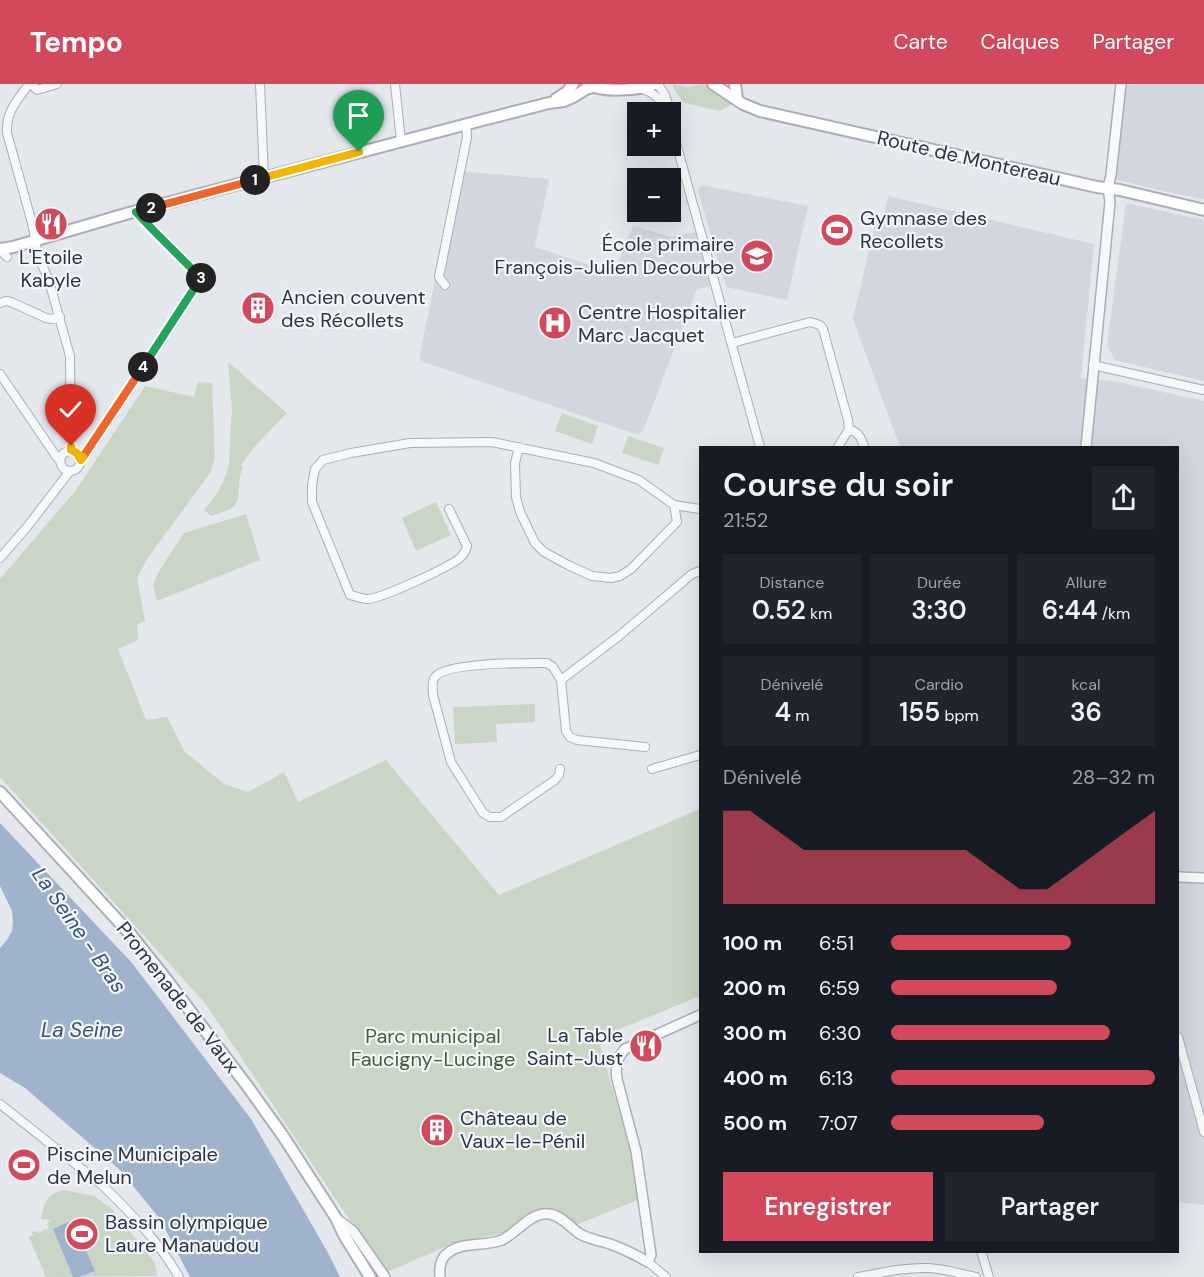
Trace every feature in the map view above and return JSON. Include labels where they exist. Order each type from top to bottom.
[{"type":"main road","points":[[549,103],[567,92],[573,84]]},
{"type":"main road","points":[[2,252],[136,212],[466,124],[569,99],[591,86],[604,89],[638,88],[657,84]]},
{"type":"main road","name":"Route de Montereau","points":[[713,84],[755,110],[1204,210]]},
{"type":"main road","points":[[735,84],[737,99]]},
{"type":"main road","name":"Promenade de Vaux","points":[[0,792],[148,955],[283,1136],[336,1218],[370,1277]]},
{"type":"street","points":[[57,84],[37,90],[30,84],[10,110],[7,133],[42,267],[49,281],[56,318],[70,356],[71,450]]},
{"type":"street","points":[[260,84],[264,178]]},
{"type":"street","points":[[395,84],[401,141]]},
{"type":"street","points":[[657,84],[667,102]]},
{"type":"street","points":[[1086,446],[1110,202],[1108,188],[1121,84]]},
{"type":"street","points":[[638,88],[657,96],[660,102]]},
{"type":"street","points":[[445,285],[439,277],[463,156],[466,124]]},
{"type":"street","points":[[680,156],[760,446]]},
{"type":"street","points":[[0,558],[70,471],[76,469],[80,464],[202,278],[136,212]]},
{"type":"street","points":[[0,303],[11,302],[46,318],[56,318]]},
{"type":"street","points":[[732,343],[810,322],[820,324],[848,420],[849,429],[839,446]]},
{"type":"street","points":[[1093,365],[1204,390]]},
{"type":"street","points":[[0,374],[64,469],[70,471]]},
{"type":"street","points":[[849,429],[857,432],[864,446]]},
{"type":"street","points":[[449,509],[467,546],[459,559],[392,592],[368,599],[350,595],[312,502],[315,469],[323,460],[410,443],[492,442],[594,463],[639,480],[674,505],[699,509]]},
{"type":"street","points":[[519,447],[515,463],[516,497],[520,512],[535,543],[544,552],[592,576],[611,578],[632,569],[677,522],[674,505]]},
{"type":"street","points":[[60,461],[62,454],[71,450],[77,453],[81,460]]},
{"type":"street","points":[[561,680],[619,636],[692,574],[699,571]]},
{"type":"street","points":[[560,769],[555,780],[501,817],[490,817],[483,813],[451,762],[433,695],[432,684],[435,676],[445,670],[496,663],[547,663],[553,667],[561,680],[566,731],[570,737],[577,740],[645,747]]},
{"type":"street","points":[[652,769],[699,755]]},
{"type":"street","points":[[1179,877],[1204,878]]},
{"type":"street","points":[[648,1262],[651,1255],[636,1151],[616,1068],[620,1055],[625,1049],[699,1015]]},
{"type":"street","points":[[1179,1041],[1204,1132]]},
{"type":"street","points":[[0,1104],[114,1196],[153,1239],[179,1277]]},
{"type":"street","points":[[440,1277],[444,1256],[450,1251],[466,1245],[499,1241],[535,1217],[549,1214],[585,1236],[630,1252],[648,1262],[666,1277]]},
{"type":"street","points":[[336,1218],[352,1232],[384,1277]]},
{"type":"street","points":[[982,1253],[988,1277]]},
{"type":"street","points":[[858,1277],[915,1268],[932,1268],[976,1277]]},
{"type":"shaded area","points":[[1123,84],[1204,84],[1204,199],[1118,180],[1114,176]]},
{"type":"shaded area","name":"Centre Hospitalier Marc Jacquet","points":[[458,171],[549,179],[535,247],[614,273],[633,226],[672,237],[696,232],[710,286],[697,289],[643,431],[638,435],[424,362],[419,358]]},
{"type":"shaded area","name":"École primaire François-Julien Decourbe","points":[[701,185],[808,206],[787,300],[726,287],[698,191]]},
{"type":"shaded area","points":[[888,196],[1094,244],[1081,378],[1113,381],[1204,401],[1204,1205],[1179,1202],[1179,446],[900,446],[853,319],[877,216],[884,217]]},
{"type":"shaded area","points":[[1126,203],[1204,220],[1204,381],[1115,360],[1107,345]]},
{"type":"green space","points":[[673,84],[689,87],[701,84],[712,86],[734,103],[720,111],[684,103],[673,88]]},
{"type":"green space","points":[[228,362],[287,413],[256,445],[241,465],[243,467],[238,500],[234,506],[211,516],[204,510],[222,484],[229,462],[232,409]]},
{"type":"green space","name":"Parc municipal Faucigny-Lucinge","points":[[198,382],[212,383],[215,458],[210,473],[147,559],[137,578],[145,621],[137,625],[138,640],[118,649],[146,720],[167,717],[185,752],[224,784],[248,792],[284,772],[298,802],[386,760],[499,895],[699,809],[699,996],[598,1038],[637,1174],[640,1199],[576,1225],[550,1210],[505,1233],[456,1242],[385,1273],[205,1003],[0,777],[0,579],[76,490],[145,386],[194,397]]},
{"type":"green space","points":[[562,413],[598,426],[592,444],[555,431]]},
{"type":"green space","points":[[628,436],[664,448],[658,465],[622,453]]},
{"type":"green space","points":[[436,502],[451,535],[416,551],[402,518]]},
{"type":"green space","points":[[246,514],[260,560],[157,601],[153,585],[159,571],[184,533]]},
{"type":"green space","points":[[535,704],[535,722],[496,724],[497,742],[455,744],[453,707]]},
{"type":"green space","name":"Bassin olympique Laure Manaudou","points":[[63,1190],[94,1196],[111,1208],[155,1263],[157,1276],[46,1277],[29,1237],[33,1235],[32,1232],[38,1233],[49,1228],[47,1225],[50,1220],[41,1219],[45,1204],[49,1197]]},
{"type":"water","name":"La Seine","points":[[0,823],[132,963],[251,1119],[340,1277],[190,1277],[160,1219],[120,1170],[25,1088],[0,1073],[0,948],[12,931],[13,921],[12,911],[0,886]]},
{"type":"water","points":[[73,1220],[95,1271],[79,1277],[73,1277],[53,1229]]},
{"type":"place","name":"L'Etoile Kabyle","points":[[51,224]]},
{"type":"place","name":"Gymnase des Recollets","points":[[837,230]]},
{"type":"place","name":"École primaire François-Julien Decourbe","points":[[757,256]]},
{"type":"place","name":"Ancien couvent des Récollets","points":[[258,308]]},
{"type":"place","name":"Centre Hospitalier Marc Jacquet","points":[[555,323]]},
{"type":"place","name":"La Table Saint-Just","points":[[646,1046]]},
{"type":"place","name":"Château de Vaux-le-Pénil","points":[[437,1130]]},
{"type":"place","name":"Piscine Municipale de Melun","points":[[24,1165]]},
{"type":"place","name":"Bassin olympique Laure Manaudou","points":[[82,1234]]},
{"type":"route","points":[[71,446],[71,450],[77,453],[81,460],[202,278],[136,212],[359,152]]},
{"type":"water label","name":"La Seine - Bras","points":[[79,930]]}]
